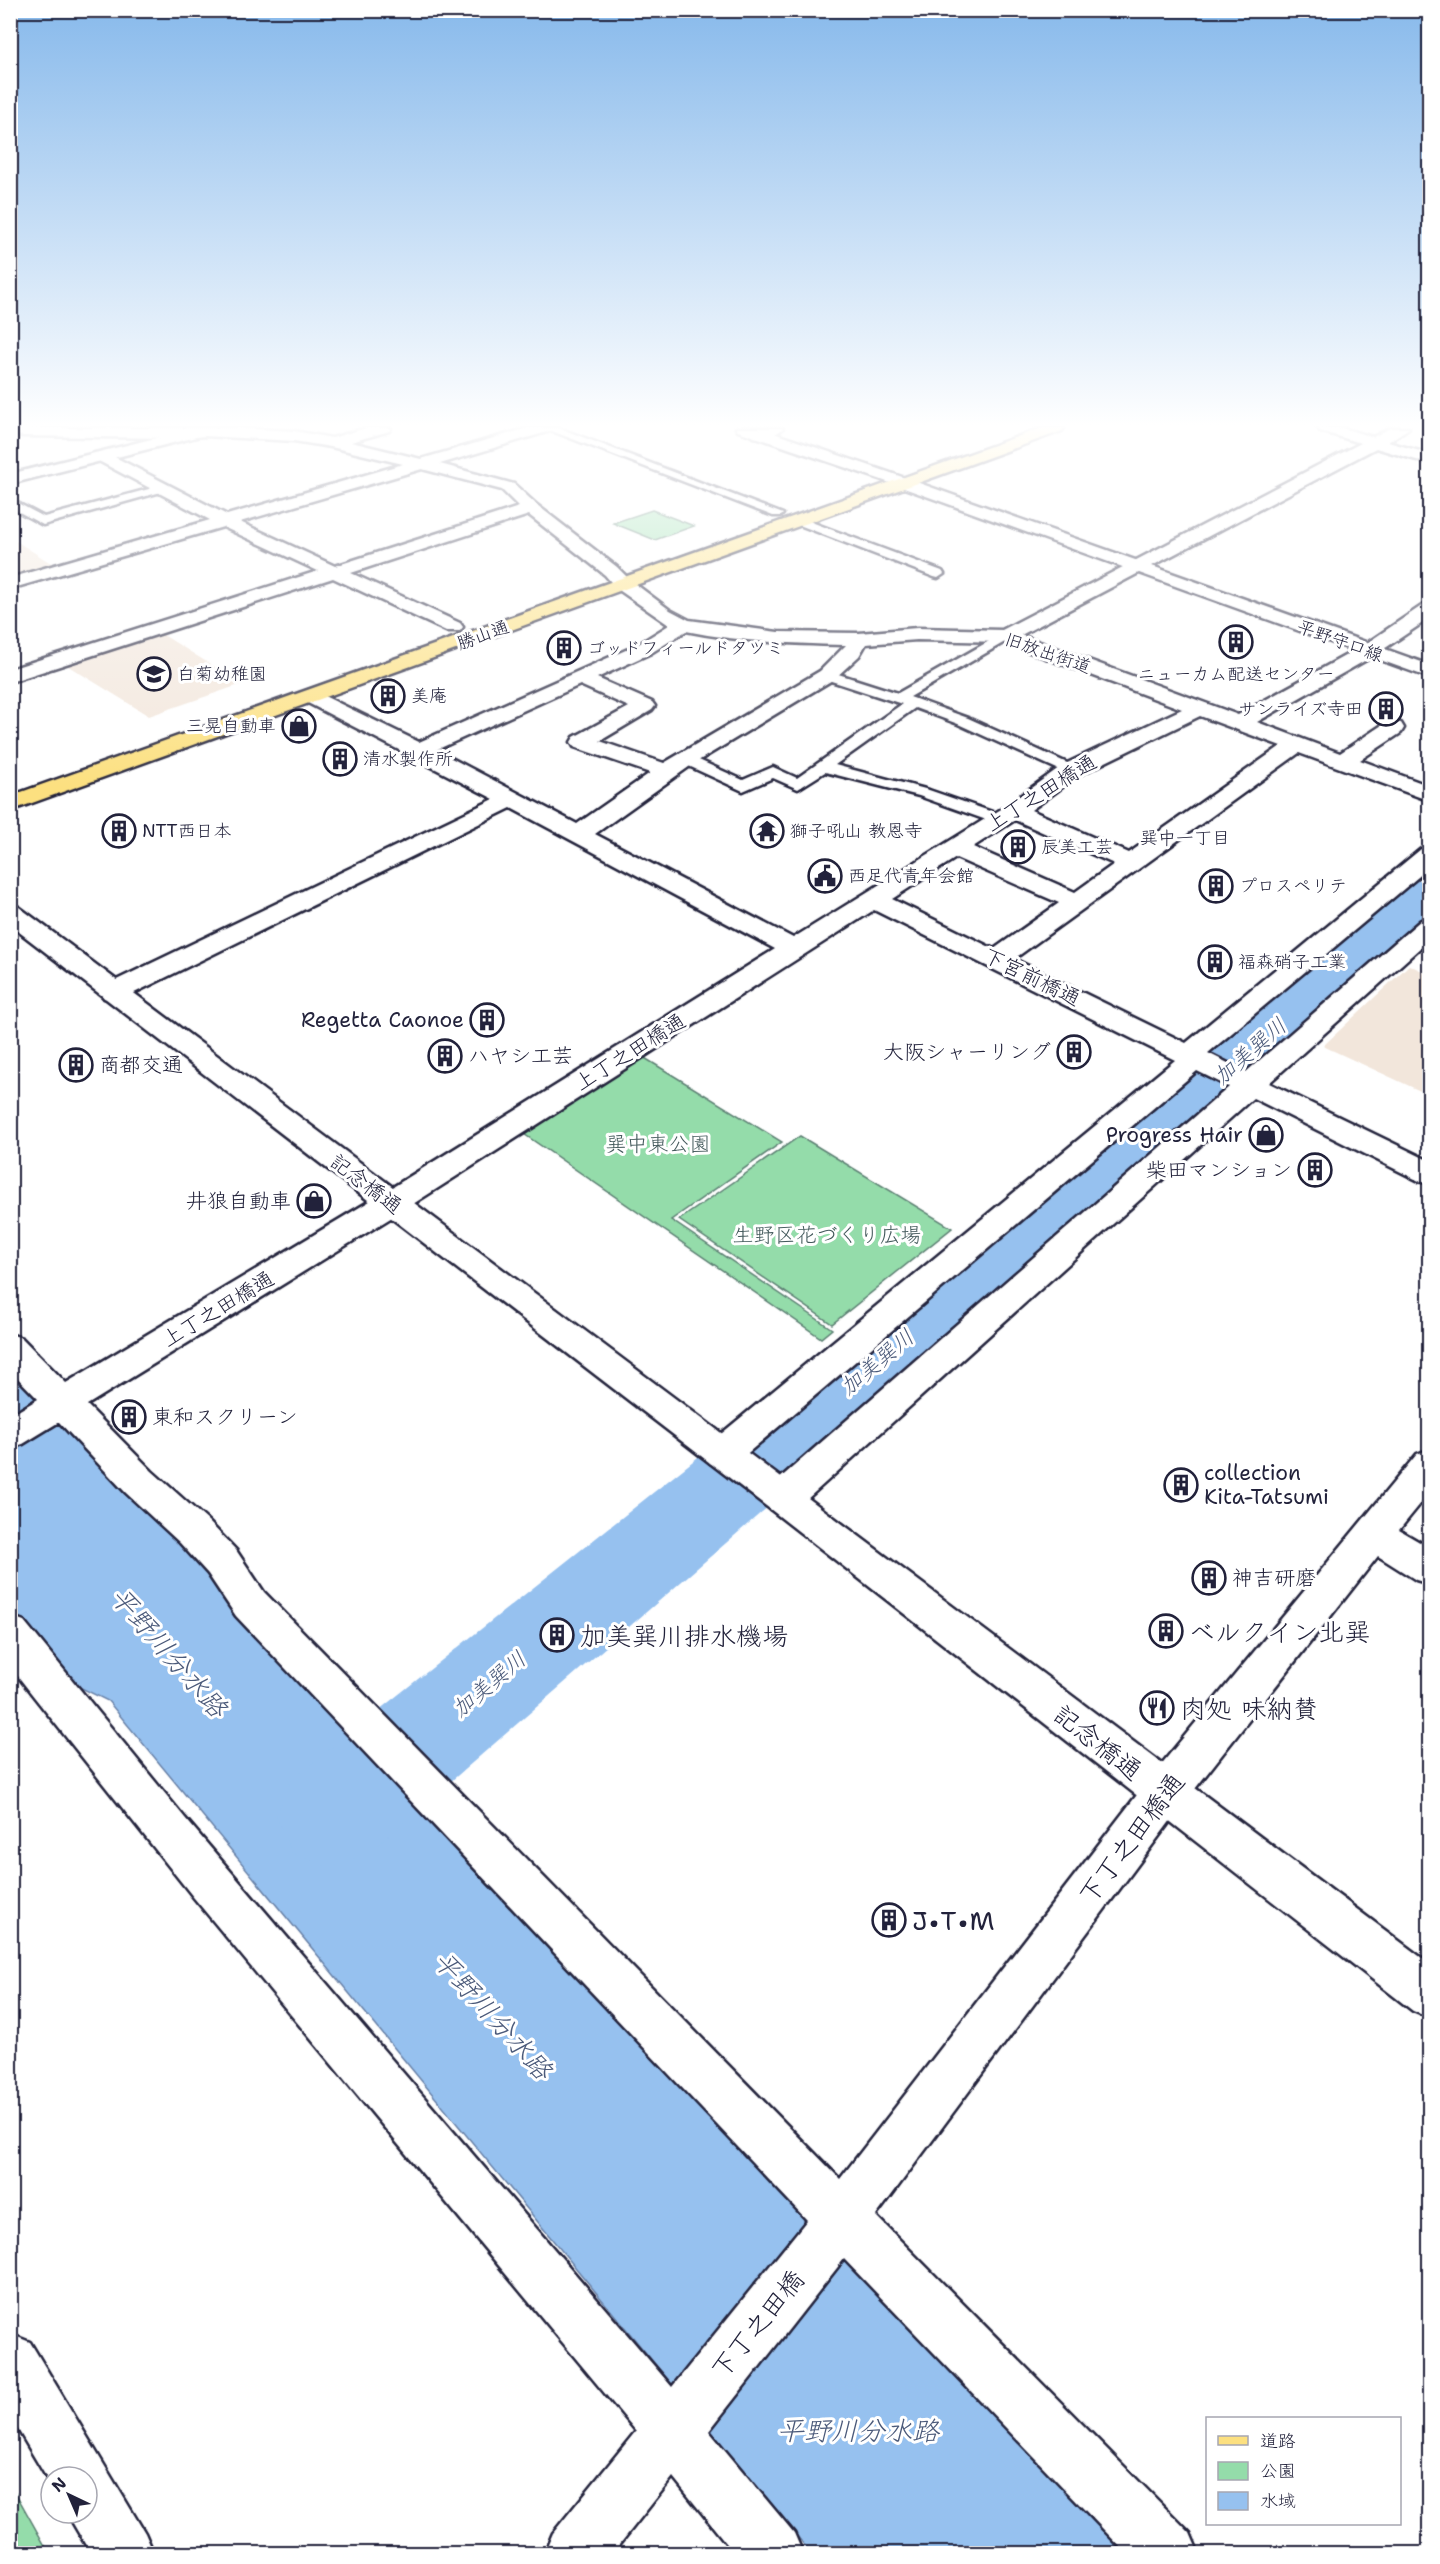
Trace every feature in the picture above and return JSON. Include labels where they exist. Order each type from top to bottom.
[{"type":"main road","name":"勝山通","points":[[10,804],[311,697],[693,548]]},
{"type":"main road","name":"勝山通","points":[[10,784],[453,627],[713,548]]},
{"type":"street","points":[[10,584],[137,548]]},
{"type":"street","points":[[280,548],[453,627]]},
{"type":"street","points":[[10,676],[409,548]]},
{"type":"street","name":"旧放出街道","points":[[579,548],[663,614],[683,625],[720,632],[778,638],[859,639],[918,634],[1005,636],[1430,794]]},
{"type":"street","name":"平野守口線","points":[[1085,548],[1430,672]]},
{"type":"street","points":[[1005,636],[1171,548]]},
{"type":"street","points":[[1240,723],[1368,651],[1430,609]]},
{"type":"street","points":[[419,750],[644,649],[683,625]]},
{"type":"street","points":[[579,834],[685,759],[827,675],[852,652],[859,639]]},
{"type":"street","points":[[580,678],[645,706],[582,742],[667,772]]},
{"type":"street","points":[[311,697],[419,750],[794,949]]},
{"type":"street","name":"上丁之田橋通","points":[[10,1434],[391,1203],[874,900],[1071,770],[1200,708]]},
{"type":"street","points":[[1342,762],[1393,728]]},
{"type":"street","points":[[997,960],[1296,745]]},
{"type":"street","points":[[114,992],[511,799]]},
{"type":"street","points":[[1006,815],[1131,863]]},
{"type":"street","points":[[954,848],[1077,902]]},
{"type":"street","points":[[728,1457],[1430,854]]},
{"type":"street","name":"下宮前橋通","points":[[874,900],[1246,1083]]},
{"type":"street","name":"記念橋通","points":[[10,912],[776,1493],[1430,1994]]},
{"type":"street","points":[[776,1493],[1246,1083],[1430,926]]},
{"type":"street","points":[[1246,1083],[1430,1174]]},
{"type":"street","points":[[10,1347],[59,1405],[194,1532],[222,1562],[250,1604],[842,2219],[1169,2553]]},
{"type":"street","name":"下丁之田橋通","points":[[842,2219],[1165,1793],[1430,1464]]},
{"type":"street","points":[[1374,1534],[1430,1568]]},
{"type":"street","points":[[10,1634],[85,1731],[202,1873],[672,2429],[773,2553]]},
{"type":"street","name":"下丁之田橋","points":[[672,2429],[842,2219]]},
{"type":"street","points":[[10,2362],[72,2465]]},
{"type":"street","points":[[574,2553],[672,2429]]},
{"type":"street","points":[[99,2511],[124,2553]]},
{"type":"lane","points":[[868,548],[938,574]]},
{"type":"lane","points":[[685,759],[743,786],[772,772],[798,784],[906,701],[1005,636]]},
{"type":"lane","points":[[827,675],[963,721],[1071,770]]},
{"type":"lane","points":[[821,766],[1006,815]]},
{"type":"shaded area","points":[[10,548],[26,548],[54,565],[11,577]]},
{"type":"shaded area","name":"白菊幼稚園","points":[[160,633],[242,684],[149,716],[65,664]]},
{"type":"shaded area","points":[[1409,965],[1429,974],[1429,1095],[1323,1046]]},
{"type":"green space","name":"巽中東公園","points":[[643,1057],[782,1142],[671,1220],[832,1329],[821,1338],[521,1132]]},
{"type":"green space","name":"生野区花づくり広場","points":[[800,1136],[952,1228],[832,1324],[679,1220]]},
{"type":"green space","points":[[11,2485],[49,2553],[11,2553]]},
{"type":"water","name":"平野川分水路","points":[[10,1370],[65,1428],[182,1529],[1135,2553],[811,2553],[108,1701],[63,1679],[20,1627],[10,1608]]},
{"type":"waterway","name":"加美巽川","points":[[330,1816],[1020,1244],[1430,896]]},
{"type":"place","name":"ニューカム配送センター","points":[[1236,642]]},
{"type":"place","name":"ゴッドフィールドタツミ","points":[[564,648]]},
{"type":"place","name":"白菊幼稚園","points":[[154,674]]},
{"type":"place","name":"美庵","points":[[388,696]]},
{"type":"place","name":"サンライズ寺田","points":[[1386,709]]},
{"type":"place","name":"三晃自動車","points":[[299,726]]},
{"type":"place","name":"清水製作所","points":[[340,759]]},
{"type":"place","name":"NTT西日本","points":[[119,831]]},
{"type":"place","name":"獅子吼山 教恩寺","points":[[767,831]]},
{"type":"place","name":"辰美工芸","points":[[1018,847]]},
{"type":"place","name":"西足代青年会館","points":[[825,876]]},
{"type":"place","name":"プロスペリテ","points":[[1216,886]]},
{"type":"place","name":"福森硝子工業","points":[[1215,962]]},
{"type":"place","name":"Regetta Caonoe","points":[[487,1020]]},
{"type":"place","name":"大阪シャーリング","points":[[1074,1052]]},
{"type":"place","name":"ハヤシ工芸","points":[[445,1056]]},
{"type":"place","name":"商都交通","points":[[76,1065]]},
{"type":"place","name":"Progress Hair","points":[[1266,1135]]},
{"type":"place","name":"柴田マンション","points":[[1315,1170]]},
{"type":"place","name":"井狼自動車","points":[[314,1201]]},
{"type":"place","name":"東和スクリーン","points":[[129,1417]]},
{"type":"place","name":"collection Kita-Tatsumi","points":[[1181,1485]]},
{"type":"place","name":"神吉研磨","points":[[1209,1578]]},
{"type":"place","name":"ベルクイン北巽","points":[[1166,1631]]},
{"type":"place","name":"加美巽川排水機場","points":[[557,1635]]},
{"type":"place","name":"肉処 味納賛","points":[[1157,1708]]},
{"type":"place","name":"J•T•M","points":[[889,1920]]},
{"type":"district","name":"巽中一丁目","points":[[1185,838]]}]
